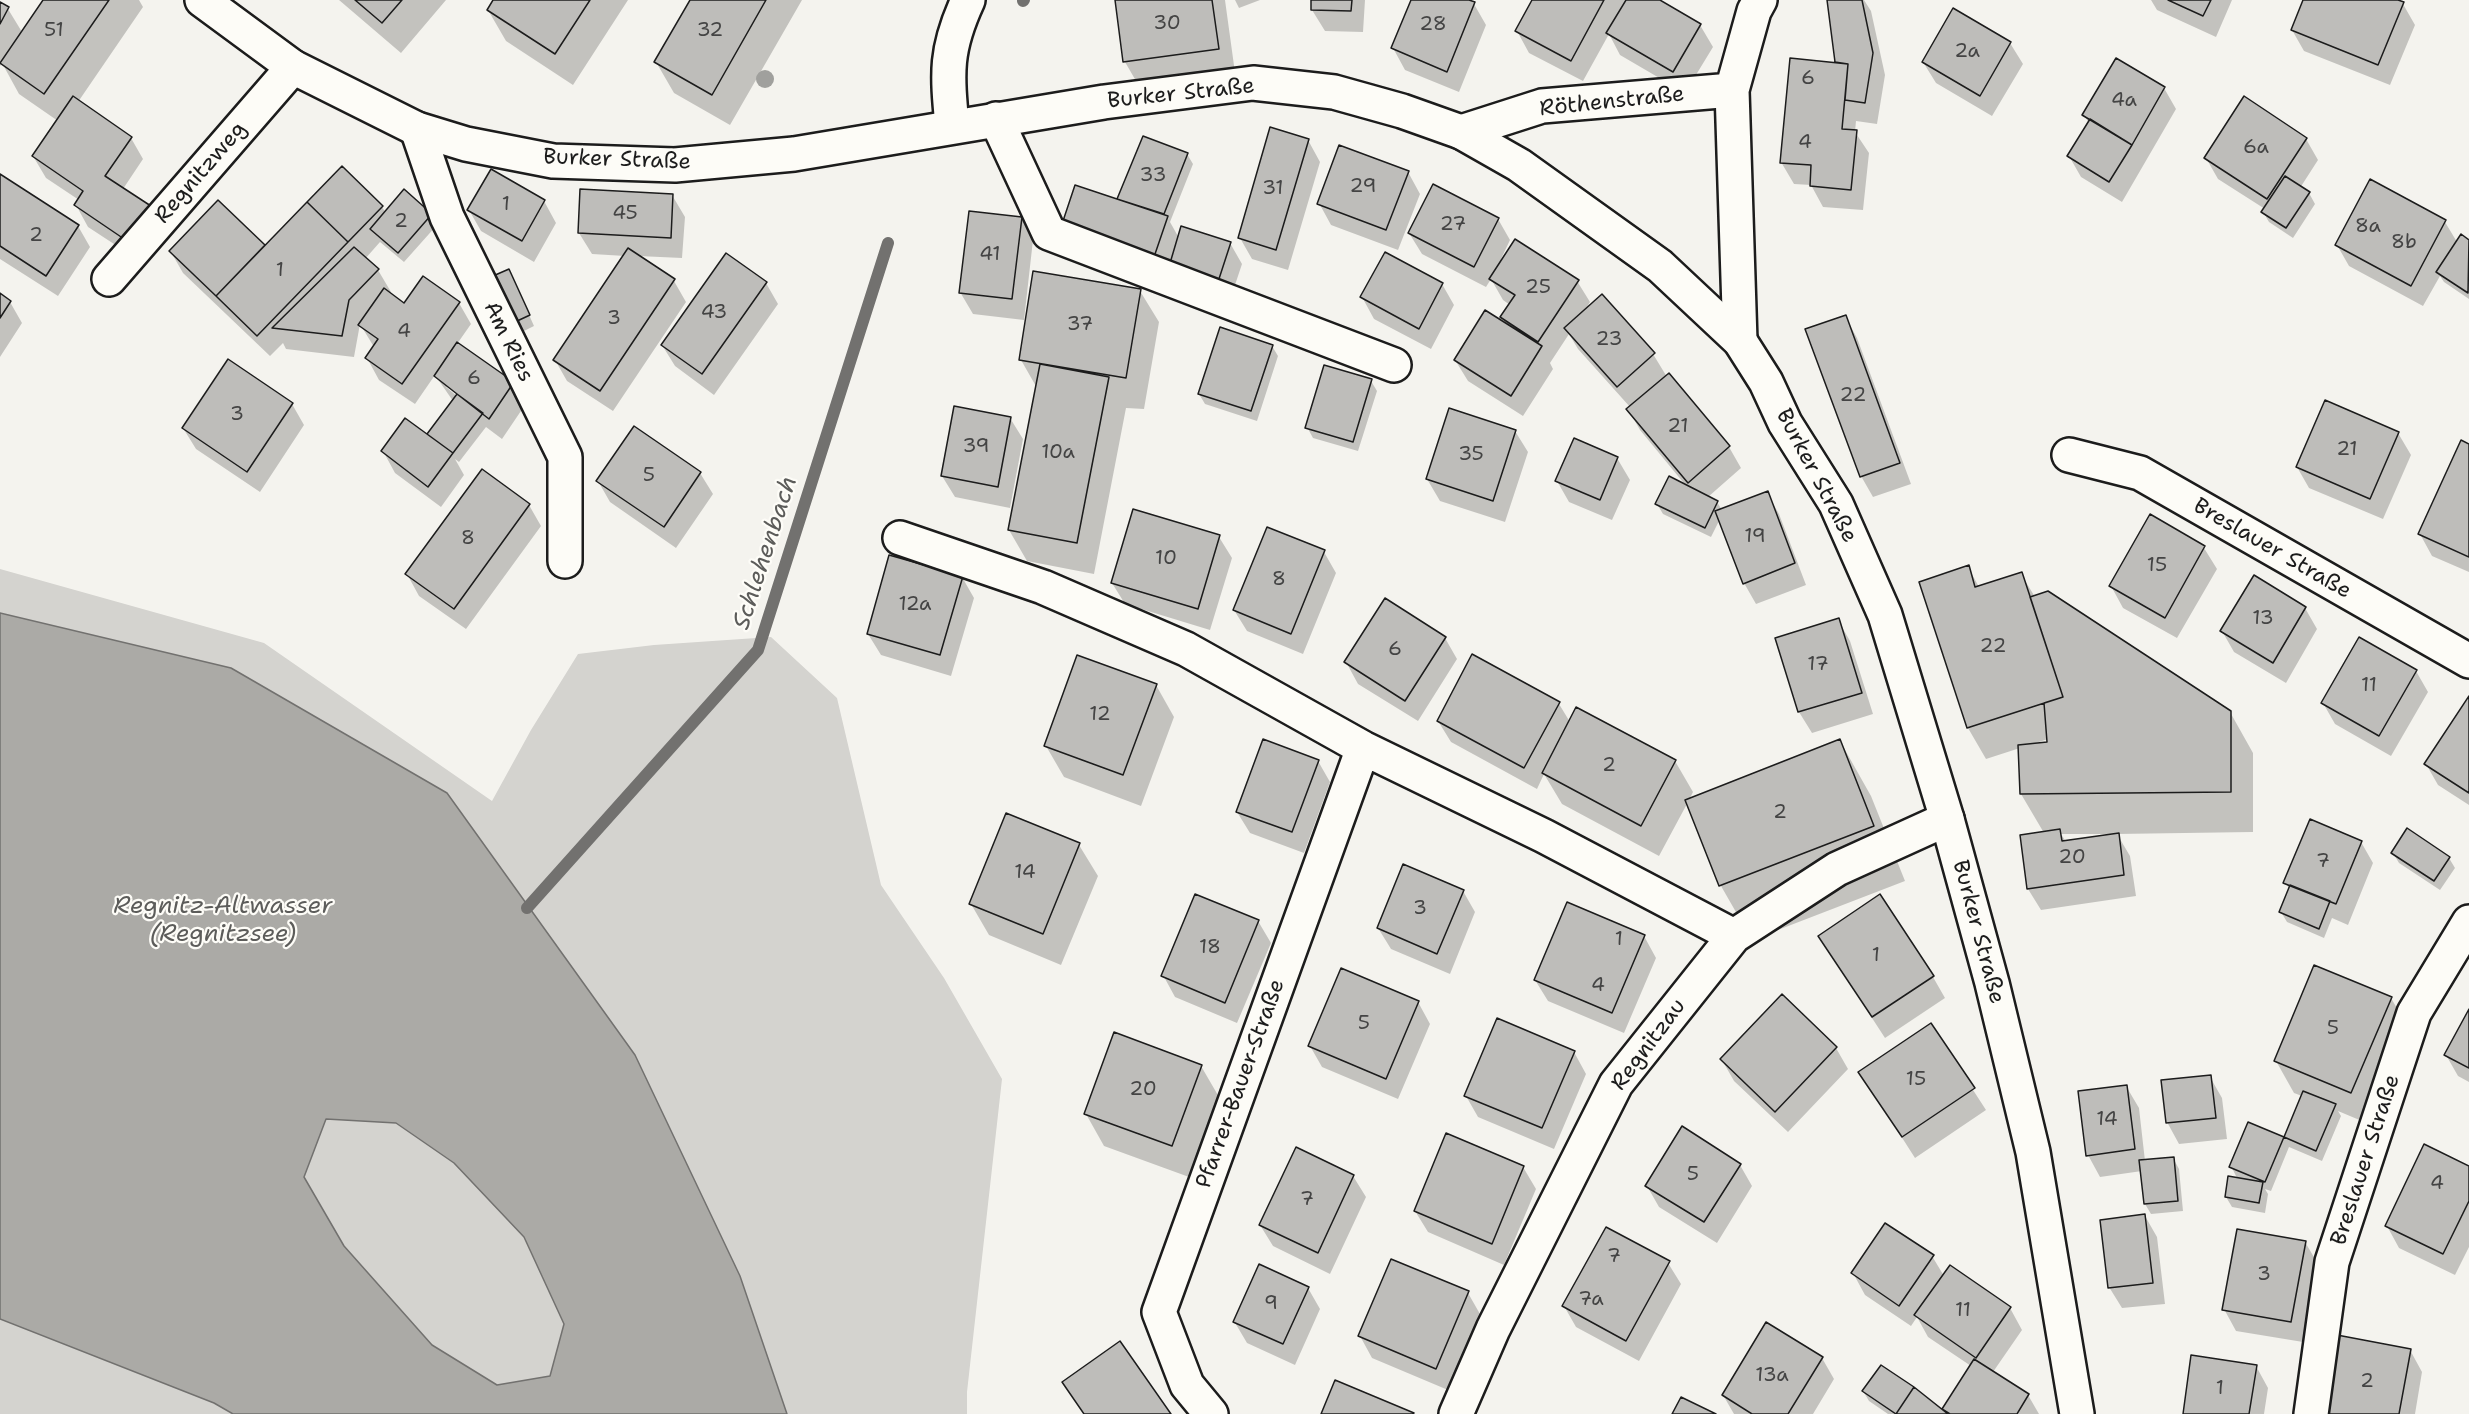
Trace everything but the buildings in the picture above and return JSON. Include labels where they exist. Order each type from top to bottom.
[{"type":"street","name":"Burker Straße","points":[[202,0],[293,67],[417,129],[466,144],[553,160],[675,165],[794,154],[996,119],[1253,83],[1335,92],[1402,111],[1461,132],[1519,165],[1660,266],[1740,341],[1766,382],[1785,423],[1836,504],[1885,615],[1947,819],[1992,983],[2033,1152],[2078,1414]]},
{"type":"street","points":[[952,126],[947,70],[954,31],[968,0]]},
{"type":"street","points":[[1740,341],[1732,90],[1754,11],[1760,0]]},
{"type":"street","name":"Regnitzweg","points":[[109,279],[293,67]]},
{"type":"street","name":"Röthenstraße","points":[[1461,132],[1542,106],[1732,90]]},
{"type":"street","points":[[996,119],[1049,233],[1394,365]]},
{"type":"street","name":"Am Ries","points":[[417,129],[447,217],[565,457],[565,561]]},
{"type":"street","name":"Breslauer Straße","points":[[2068,455],[2140,473],[2469,661]]},
{"type":"street","points":[[900,538],[1043,587],[1186,649],[1363,748],[1544,836],[1734,936]]},
{"type":"street","name":"Pfarrer-Bauer-Straße","points":[[1211,1414],[1186,1385],[1159,1312],[1363,748]]},
{"type":"street","name":"Regnitzau","points":[[1456,1414],[1492,1329],[1616,1084],[1734,936],[1837,869],[1947,819]]},
{"type":"street","name":"Breslauer Straße","points":[[2311,1414],[2332,1262],[2414,1013],[2469,922]]},
{"type":"shaded area","points":[[0,569],[264,643],[492,801],[531,730],[578,654],[654,645],[771,637],[837,698],[881,885],[944,978],[1002,1079],[967,1392],[967,1414],[0,1414]]},
{"type":"water","name":"Regnitz-Altwasser (Regnitzsee)","points":[[0,613],[231,668],[447,793],[635,1055],[740,1276],[787,1414],[233,1414],[214,1403],[0,1319]],"holes":[[[326,1119],[396,1123],[454,1163],[524,1237],[564,1324],[550,1376],[497,1385],[432,1345],[344,1246],[304,1177]]]},
{"type":"waterway","name":"Schlehenbach","points":[[527,908],[758,650],[888,243]]}]
